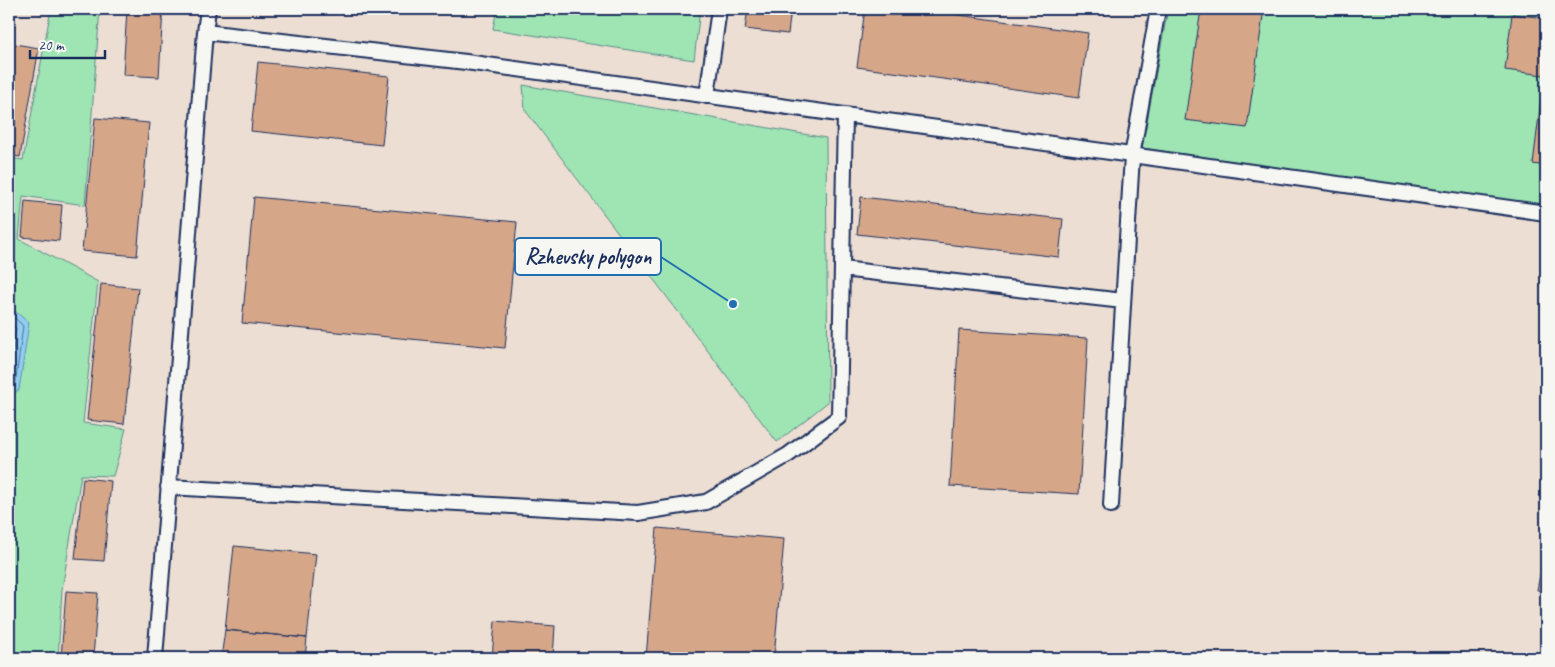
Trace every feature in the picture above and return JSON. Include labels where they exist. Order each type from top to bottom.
[{"type":"lane","points":[[155,658],[208,9]]},
{"type":"lane","points":[[707,96],[719,9]]},
{"type":"lane","points":[[1111,505],[1132,156],[1158,9]]},
{"type":"lane","points":[[205,32],[466,62],[1546,213]]},
{"type":"lane","points":[[168,487],[638,513],[706,502],[788,455],[839,417],[845,116]]},
{"type":"lane","points":[[842,269],[1123,301]]},
{"type":"green space","points":[[51,9],[100,9],[85,205],[23,196],[19,239],[98,282],[83,423],[126,429],[113,476],[81,475],[62,589],[58,658],[9,658],[9,158],[23,160]]},
{"type":"green space","points":[[497,9],[700,9],[694,60],[493,29]]},
{"type":"green space","points":[[1168,9],[1546,9],[1546,206],[1142,148]]},
{"type":"green space","points":[[523,85],[826,138],[828,402],[777,442],[525,110]]},
{"type":"water","points":[[9,306],[29,323],[19,390],[9,396]]},
{"type":"building","points":[[127,9],[163,9],[159,77],[123,75]]},
{"type":"building","points":[[748,9],[791,9],[788,34],[745,29]]},
{"type":"building","points":[[865,9],[916,9],[1088,33],[1079,98],[857,67]]},
{"type":"building","points":[[1201,9],[1264,9],[1247,128],[1185,120]]},
{"type":"building","points":[[1512,14],[1546,18],[1546,166],[1533,164],[1544,75],[1505,70]]},
{"type":"building","points":[[9,43],[39,48],[20,157],[9,155]]},
{"type":"building","points":[[258,62],[389,76],[382,145],[251,131]]},
{"type":"building","points":[[95,118],[149,123],[137,256],[82,251]]},
{"type":"building","points":[[254,197],[517,222],[505,348],[242,323]]},
{"type":"building","points":[[861,197],[1063,219],[1059,257],[857,234]]},
{"type":"building","points":[[25,201],[62,205],[59,241],[22,237]]},
{"type":"building","points":[[101,284],[138,288],[124,424],[87,420]]},
{"type":"building","points":[[959,330],[1088,338],[1079,494],[950,486]]},
{"type":"building","points":[[83,478],[111,481],[104,561],[75,559]]},
{"type":"building","points":[[657,528],[784,539],[774,658],[646,658]]},
{"type":"building","points":[[234,546],[316,554],[307,638],[225,630]]},
{"type":"building","points":[[1546,548],[1546,591],[1537,590]]},
{"type":"building","points":[[66,591],[98,593],[93,658],[61,658]]},
{"type":"building","points":[[495,621],[555,626],[553,658],[492,658]]},
{"type":"building","points":[[225,630],[307,638],[305,658],[221,658]]},
{"type":"place","name":"Rzhevsky polygon","points":[[733,304]]}]
